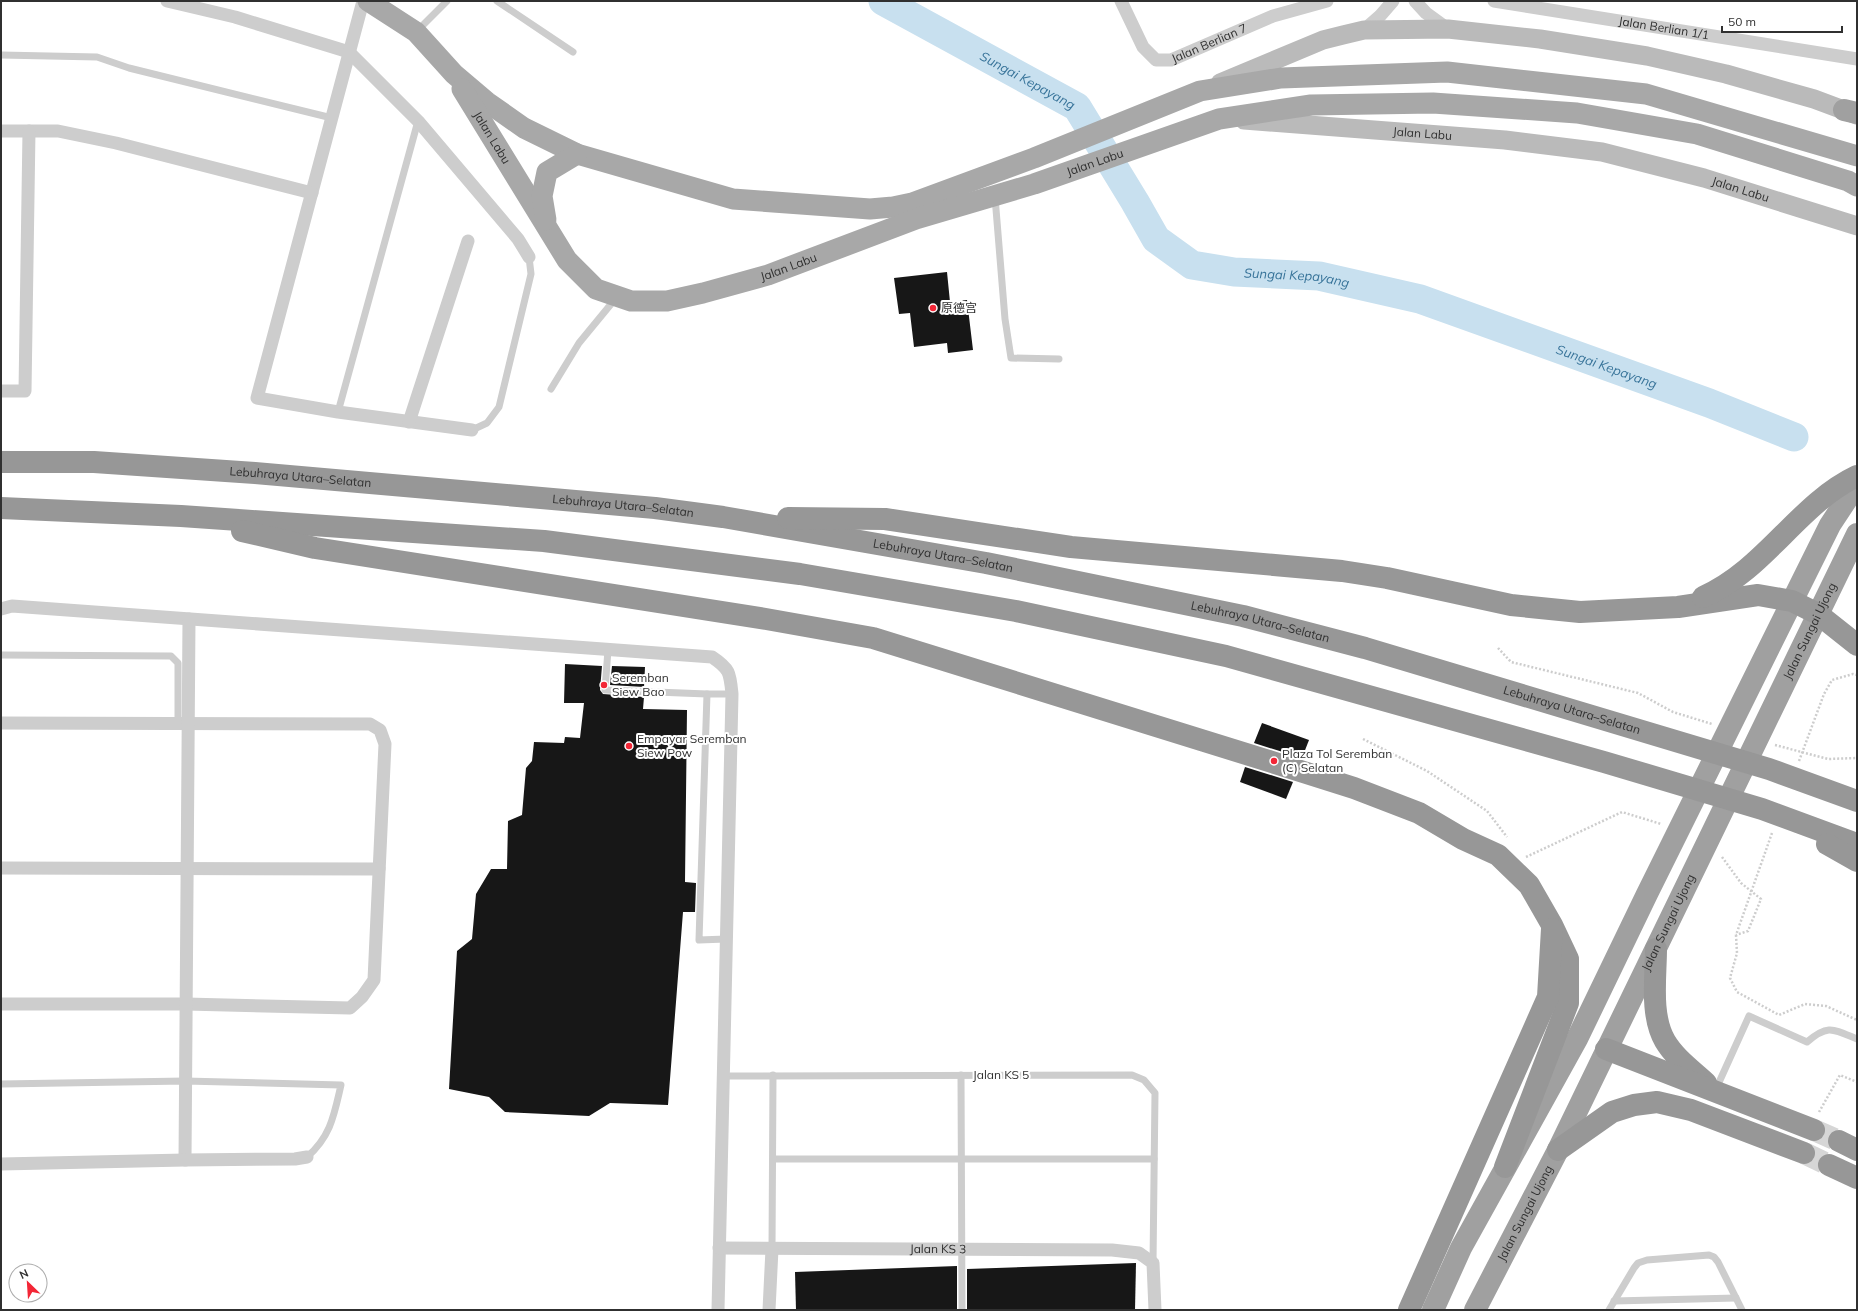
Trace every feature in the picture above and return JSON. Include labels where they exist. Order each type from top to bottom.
[{"type":"highway","name":"Lebuhraya Utara–Selatan","points":[[1,462],[94,462],[248,473],[655,508],[723,517],[986,563],[1243,616],[1365,648],[1769,769],[1857,801]]},
{"type":"highway","points":[[1678,607],[1734,581],[1759,560],[1812,509],[1854,483]]},
{"type":"highway","points":[[1433,1310],[1461,1248],[1577,1039],[1792,601],[1830,525],[1854,483]]},
{"type":"highway","points":[[1,508],[181,516],[544,541],[800,574],[1016,611],[1226,656],[1762,808],[1857,844]]},
{"type":"highway","points":[[181,516],[315,548],[758,617],[873,638],[1354,788],[1419,813],[1462,839],[1498,855],[1529,885],[1552,924],[1568,959],[1568,1003],[1505,1167]]},
{"type":"highway","points":[[723,517],[885,519],[1071,548],[1349,572],[1387,578],[1511,605],[1580,612],[1678,607],[1758,596],[1792,601],[1818,614],[1857,645]]},
{"type":"highway","name":"Jalan Sungai Ujong","points":[[1475,1310],[1558,1150],[1606,1049],[1675,912],[1857,534]]},
{"type":"highway","points":[[1762,808],[1857,861]]},
{"type":"highway","points":[[1409,1310],[1548,996],[1552,924]]},
{"type":"highway","points":[[1656,949],[1655,993],[1658,1022],[1665,1041],[1678,1058],[1715,1091]]},
{"type":"highway","points":[[1606,1049],[1715,1091],[1815,1123]]},
{"type":"highway","points":[[1558,1150],[1612,1112],[1634,1105],[1657,1102],[1691,1110],[1804,1154]]},
{"type":"highway","points":[[1829,1165],[1857,1178]]},
{"type":"main road","name":"Jalan Labu","points":[[368,1],[416,32],[454,74],[486,102],[524,128],[577,154],[733,200],[870,209],[893,207],[912,203],[1034,158],[1323,40],[1364,30],[1448,29],[1540,39],[1647,56],[1726,74],[1853,113]]},
{"type":"main road","points":[[1200,91],[1281,78],[1447,72],[1646,94],[1857,156]]},
{"type":"main road","name":"Jalan Labu","points":[[454,74],[567,260],[596,289],[631,301],[667,301],[703,293],[768,275],[916,219],[1034,184],[1220,119],[1489,139],[1602,152],[1704,178],[1857,226]]},
{"type":"main road","points":[[1220,119],[1311,105],[1433,103],[1577,112],[1697,134],[1848,181],[1857,186]]},
{"type":"main road","points":[[547,227],[542,196],[547,172],[577,154]]},
{"type":"main road","points":[[1424,1310],[1461,1248]]},
{"type":"street","points":[[167,1],[235,17],[349,52],[418,121],[518,239],[529,257]]},
{"type":"street","points":[[363,1],[256,398],[338,412],[472,430]]},
{"type":"street","name":"Jalan Berlian 7","points":[[1122,1],[1143,47],[1156,60],[1171,60],[1273,16],[1327,1]]},
{"type":"street","points":[[1364,30],[1380,16],[1393,1]]},
{"type":"street","points":[[1415,1],[1426,13],[1448,29]]},
{"type":"street","name":"Jalan Berlian 1/1","points":[[1494,1],[1857,59]]},
{"type":"street","points":[[1,131],[58,131],[109,142],[312,193]]},
{"type":"street","points":[[1,391],[25,391],[29,131]]},
{"type":"street","points":[[409,422],[468,240]]},
{"type":"street","points":[[1,609],[12,606],[712,657],[726,666],[731,679],[732,694],[718,1310]]},
{"type":"street","points":[[185,1160],[187,868],[183,723],[189,619]]},
{"type":"street","points":[[1,723],[370,724],[380,730],[385,744],[374,980],[362,997],[350,1008],[186,1004],[1,1004]]},
{"type":"street","points":[[1,868],[379,869]]},
{"type":"street","points":[[1,1164],[295,1159],[307,1157]]},
{"type":"street","name":"Jalan KS 3","points":[[719,1248],[1112,1250],[1140,1253],[1154,1263]]},
{"type":"street","points":[[769,1310],[772,1249]]},
{"type":"street","points":[[1154,1263],[1155,1310]]},
{"type":"lane","points":[[416,32],[447,1]]},
{"type":"lane","points":[[497,1],[573,52]]},
{"type":"lane","points":[[1,55],[97,57],[129,68],[332,118]]},
{"type":"lane","points":[[338,412],[418,121]]},
{"type":"lane","points":[[995,195],[1005,320],[1012,358],[1059,359]]},
{"type":"lane","points":[[472,430],[487,422],[499,407],[531,274],[529,257]]},
{"type":"lane","points":[[551,389],[579,343],[618,297]]},
{"type":"lane","points":[[608,650],[605,690],[732,694]]},
{"type":"lane","points":[[1,655],[171,656],[178,663],[183,723]]},
{"type":"lane","points":[[707,694],[699,940],[726,939]]},
{"type":"lane","points":[[1715,1091],[1749,1016],[1807,1042],[1819,1032],[1834,1030],[1857,1039]]},
{"type":"lane","points":[[772,1249],[773,1075]]},
{"type":"lane","points":[[961,1075],[962,1310]]},
{"type":"lane","name":"Jalan KS 5","points":[[723,1076],[1132,1075],[1144,1080],[1155,1092],[1154,1263]]},
{"type":"lane","points":[[1,1084],[186,1081],[341,1085],[332,1126],[319,1147],[307,1157]]},
{"type":"lane","points":[[773,1159],[1154,1159]]},
{"type":"lane","points":[[1609,1310],[1638,1263],[1647,1260],[1709,1255],[1714,1257],[1718,1262],[1742,1310]]},
{"type":"lane","points":[[1614,1301],[1736,1298]]},
{"type":"path","points":[[1498,648],[1511,662],[1638,693],[1673,712],[1719,727]]},
{"type":"path","points":[[1799,761],[1824,694],[1832,680],[1853,674],[1857,675]]},
{"type":"path","points":[[1363,739],[1427,771],[1487,811],[1510,842]]},
{"type":"path","points":[[1772,744],[1828,758],[1857,758]]},
{"type":"path","points":[[1521,859],[1622,812],[1666,825]]},
{"type":"path","points":[[1718,851],[1741,883],[1761,899],[1748,931],[1736,935]]},
{"type":"path","points":[[1762,862],[1736,935],[1737,953],[1730,978],[1738,992],[1779,1015],[1805,1004],[1826,1006],[1857,1020]]},
{"type":"path","points":[[1815,1123],[1840,1075],[1857,1082]]},
{"type":"building","name":"原德宫","points":[[947,272],[950,302],[967,300],[973,350],[948,353],[947,343],[914,347],[910,313],[899,314],[894,278]]},
{"type":"building","points":[[565,664],[602,666],[600,690],[603,694],[644,697],[643,709],[687,710],[685,882],[696,883],[695,912],[683,912],[668,1105],[610,1103],[589,1116],[505,1112],[489,1097],[449,1089],[457,951],[472,939],[476,894],[491,869],[507,869],[508,821],[522,815],[526,768],[532,761],[534,742],[564,743],[565,737],[580,738],[584,703],[564,703]]},
{"type":"building","points":[[612,666],[645,667],[644,687],[610,685]]},
{"type":"building","points":[[1262,723],[1309,740],[1302,758],[1254,743]]},
{"type":"building","points":[[1245,767],[1293,782],[1286,799],[1240,782]]},
{"type":"building","points":[[1136,1263],[1135,1310],[967,1310],[967,1269]]},
{"type":"building","points":[[957,1266],[957,1310],[796,1310],[795,1272]]},
{"type":"waterway","name":"Sungai Kepayang","points":[[883,1],[1077,107],[1156,239],[1192,265],[1234,272],[1319,276],[1420,299],[1709,403],[1794,437]]},
{"type":"tunnel","points":[[1814,1130],[1839,1141]]},
{"type":"tunnel","points":[[1804,1153],[1829,1165]]},
{"type":"place","name":"原德宫","points":[[933,308]]},
{"type":"place","name":"Seremban Siew Bao","points":[[604,685]]},
{"type":"place","name":"Empayar Seremban Siew Pow","points":[[629,746]]},
{"type":"place","name":"Plaza Tol Seremban (C) Selatan","points":[[1274,761]]}]
